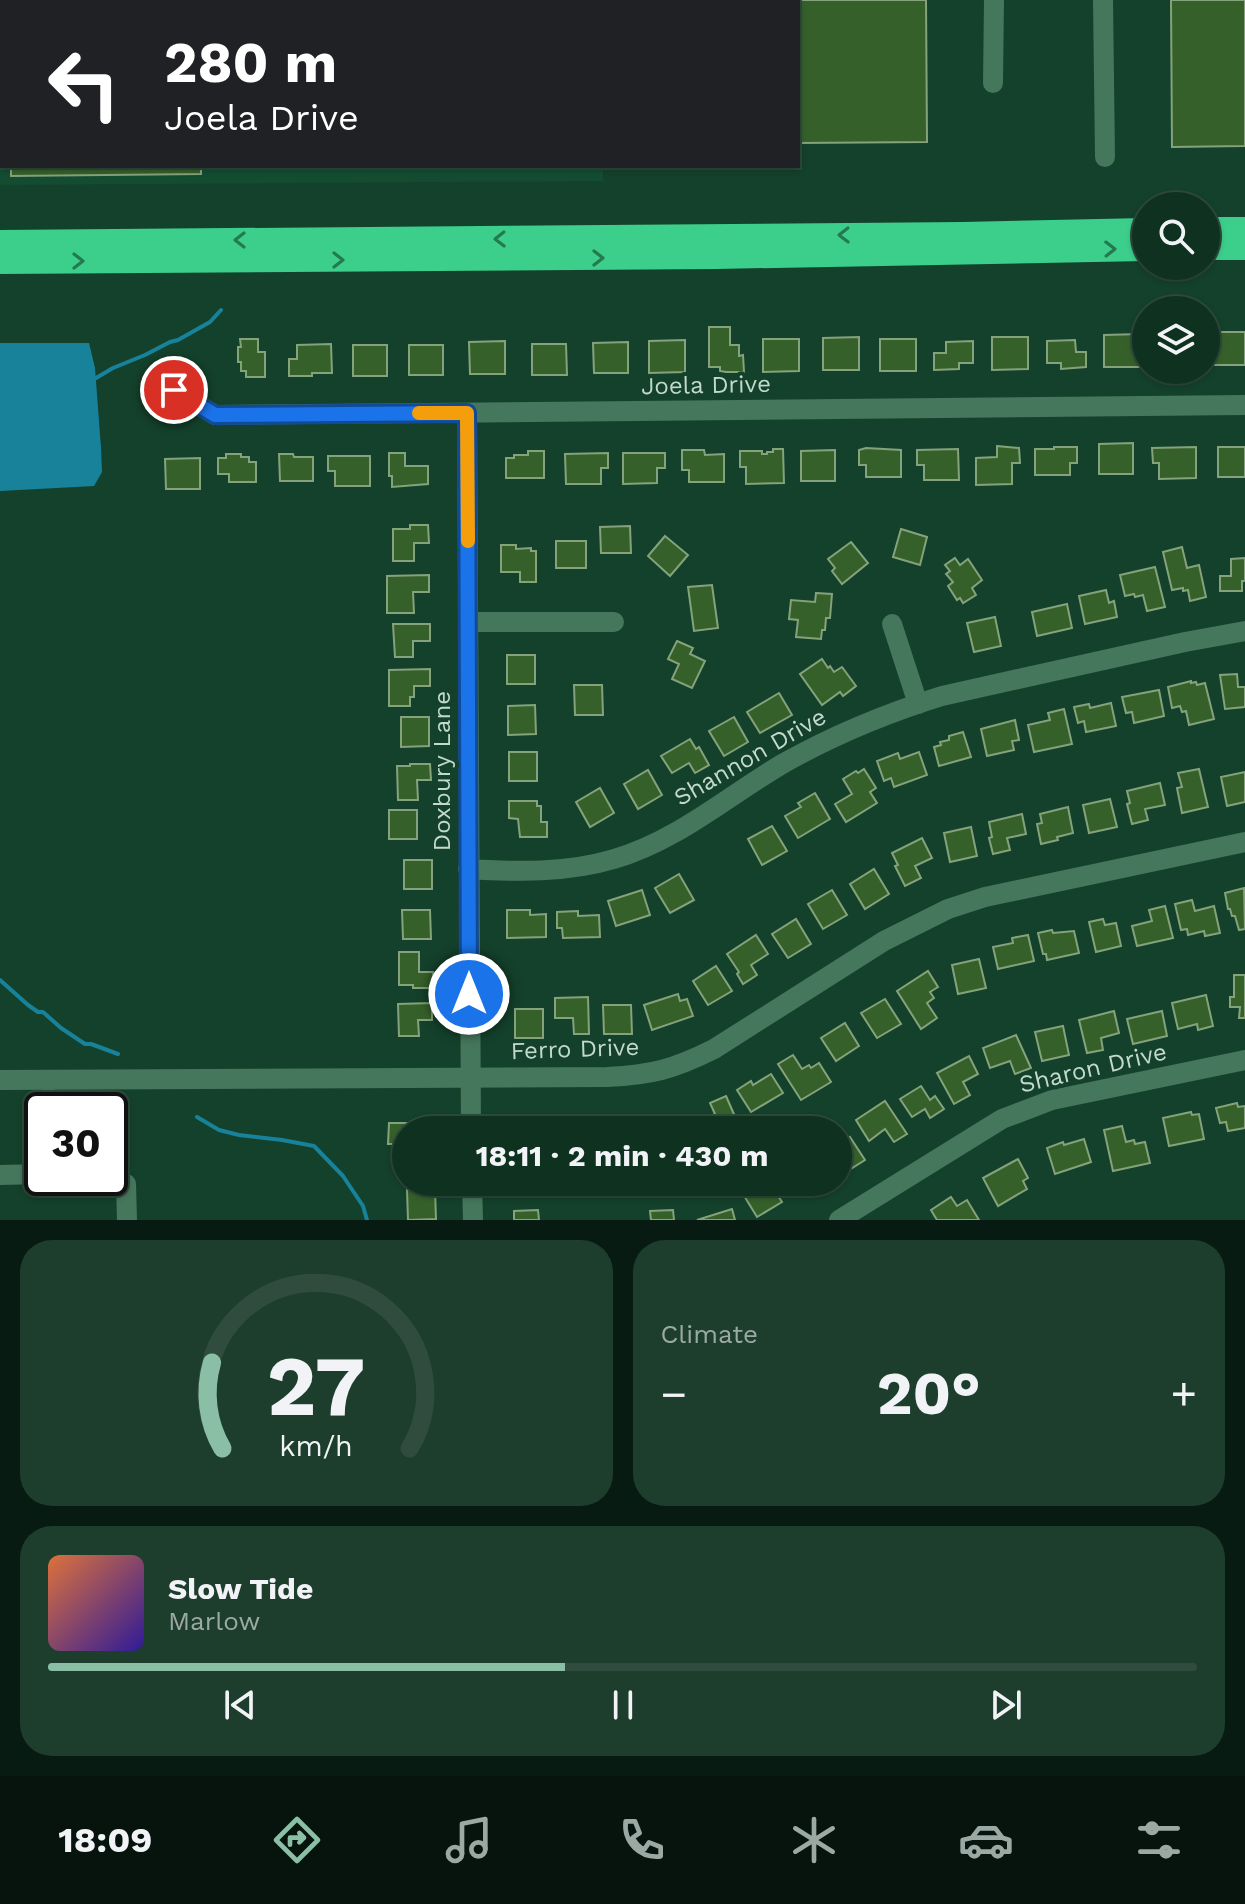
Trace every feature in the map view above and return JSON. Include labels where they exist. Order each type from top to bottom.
[{"type":"highway","points":[[1220,229],[1245,229]]},
{"type":"highway","points":[[0,242],[730,237],[1132,230]]},
{"type":"highway","points":[[1220,248],[1245,248]]},
{"type":"highway","points":[[0,262],[716,257],[1132,249]]},
{"type":"street","points":[[993,83],[994,0]]},
{"type":"street","points":[[1103,0],[1105,157]]},
{"type":"street","name":"Joela Drive","points":[[174,390],[215,415],[1245,405]]},
{"type":"street","name":"Doxbury Lane","points":[[467,413],[470,1116]]},
{"type":"street","points":[[469,622],[614,622]]},
{"type":"street","points":[[892,624],[918,704]]},
{"type":"street","name":"Shannon Drive","points":[[468,869],[553,870],[617,858],[679,829],[820,744],[918,704],[942,696],[1245,631]]},
{"type":"street","name":"Ferro Drive","points":[[128,1092],[469,1077],[636,1076],[660,1072],[714,1049],[884,941],[948,909],[985,897],[1245,842]]},
{"type":"street","name":"Sharon Drive","points":[[839,1220],[1002,1119],[1025,1109],[1052,1100],[1245,1060]]},
{"type":"street","name":"Ferro Drive","points":[[0,1080],[38,1092]]},
{"type":"street","points":[[0,1175],[24,1174]]},
{"type":"street","points":[[126,1196],[127,1220]]},
{"type":"street","points":[[472,1196],[473,1220]]},
{"type":"shaded area","points":[[0,168],[603,168],[603,181],[0,185]]},
{"type":"water","points":[[0,343],[89,343],[95,368],[102,472],[94,486],[0,491]]},
{"type":"building","points":[[800,0],[926,0],[927,142],[800,143]]},
{"type":"building","points":[[1171,0],[1245,0],[1245,146],[1172,147]]},
{"type":"building","points":[[11,168],[201,168],[201,174],[11,176]]},
{"type":"building","points":[[709,327],[730,327],[730,345],[739,345],[744,372],[726,372],[720,371],[720,367],[709,367]]},
{"type":"building","points":[[1220,332],[1245,332],[1245,365],[1220,365]]},
{"type":"building","points":[[1132,334],[1132,367],[1104,367],[1104,335]]},
{"type":"building","points":[[859,337],[859,370],[823,370],[823,338]]},
{"type":"building","points":[[992,337],[1028,337],[1028,369],[992,370]]},
{"type":"building","points":[[240,339],[258,339],[258,352],[265,352],[265,377],[246,377],[246,371],[241,371],[241,362],[238,362]]},
{"type":"building","points":[[763,339],[799,339],[799,371],[763,372]]},
{"type":"building","points":[[880,339],[916,339],[916,371],[880,371]]},
{"type":"building","points":[[685,340],[685,372],[649,373],[649,341]]},
{"type":"building","points":[[1075,340],[1076,352],[1086,352],[1086,367],[1061,369],[1061,363],[1047,363],[1047,341]]},
{"type":"building","points":[[505,341],[505,374],[470,374],[469,342]]},
{"type":"building","points":[[973,341],[973,363],[959,363],[959,369],[934,370],[934,353],[946,353],[946,342]]},
{"type":"building","points":[[628,342],[628,373],[594,373],[593,343]]},
{"type":"building","points":[[331,344],[332,373],[289,376],[289,359],[297,359],[297,345]]},
{"type":"building","points":[[532,344],[566,344],[567,375],[532,375]]},
{"type":"building","points":[[353,345],[387,345],[387,376],[353,376]]},
{"type":"building","points":[[409,345],[443,345],[443,375],[409,375]]},
{"type":"building","points":[[1133,443],[1133,474],[1099,474],[1099,444]]},
{"type":"building","points":[[997,446],[1019,448],[1020,463],[1012,463],[1012,484],[976,485],[976,458],[997,457]]},
{"type":"building","points":[[1077,447],[1077,463],[1070,463],[1070,475],[1035,475],[1035,449]]},
{"type":"building","points":[[1196,447],[1196,478],[1159,479],[1159,463],[1153,463],[1152,448]]},
{"type":"building","points":[[1218,447],[1245,447],[1245,477],[1218,477]]},
{"type":"building","points":[[773,449],[783,449],[784,483],[746,484],[746,467],[740,467],[740,451],[762,451],[762,454],[767,454]]},
{"type":"building","points":[[958,449],[959,480],[924,480],[924,465],[917,465],[917,450]]},
{"type":"building","points":[[682,450],[704,450],[705,455],[724,454],[724,482],[689,482],[689,470],[682,470]]},
{"type":"building","points":[[835,450],[835,481],[801,481],[801,451]]},
{"type":"building","points":[[859,450],[901,450],[901,477],[866,477],[866,465],[859,465]]},
{"type":"building","points":[[528,451],[544,451],[544,478],[506,478],[506,458],[528,455]]},
{"type":"building","points":[[389,453],[405,453],[405,466],[428,466],[428,484],[392,487]]},
{"type":"building","points":[[608,453],[608,468],[601,468],[601,484],[566,484],[565,454]]},
{"type":"building","points":[[623,453],[665,453],[665,468],[657,468],[657,483],[623,484]]},
{"type":"building","points":[[226,454],[241,454],[241,457],[249,457],[249,462],[256,462],[256,482],[229,482],[229,474],[218,474],[218,458],[226,458]]},
{"type":"building","points":[[279,454],[313,457],[313,481],[280,481]]},
{"type":"building","points":[[328,456],[370,456],[370,486],[335,486],[335,471],[328,471]]},
{"type":"building","points":[[200,458],[200,489],[166,489],[165,459]]},
{"type":"building","points":[[410,525],[428,525],[429,543],[414,543],[414,561],[393,561],[393,529],[410,529]]},
{"type":"building","points":[[630,526],[631,553],[601,553],[600,527]]},
{"type":"building","points":[[901,529],[927,537],[920,565],[893,557]]},
{"type":"building","points":[[665,536],[688,555],[670,576],[648,556]]},
{"type":"building","points":[[556,541],[586,541],[586,568],[556,568]]},
{"type":"building","points":[[851,542],[868,563],[842,584],[828,559]]},
{"type":"building","points":[[501,545],[516,545],[516,549],[531,548],[531,551],[536,551],[536,582],[520,582],[520,572],[501,572]]},
{"type":"building","points":[[1182,547],[1187,568],[1199,565],[1206,597],[1190,601],[1188,590],[1172,590],[1163,552]]},
{"type":"building","points":[[955,558],[960,565],[968,559],[982,580],[972,588],[976,595],[963,603],[960,598],[957,600],[948,586],[953,582],[946,574],[950,571],[945,565]]},
{"type":"building","points":[[1245,558],[1242,591],[1220,591],[1220,576],[1231,576],[1231,559]]},
{"type":"building","points":[[1155,567],[1165,607],[1147,611],[1143,595],[1125,596],[1120,575]]},
{"type":"building","points":[[429,575],[429,592],[413,592],[414,613],[387,613],[387,576]]},
{"type":"building","points":[[712,585],[718,628],[694,631],[688,587]]},
{"type":"building","points":[[1106,590],[1109,603],[1114,601],[1117,617],[1085,624],[1079,596]]},
{"type":"building","points":[[816,593],[832,594],[830,618],[826,618],[821,639],[796,637],[798,620],[789,619],[791,600],[815,602]]},
{"type":"building","points":[[1067,604],[1072,628],[1037,636],[1032,612]]},
{"type":"building","points":[[995,617],[1001,646],[974,652],[967,623]]},
{"type":"building","points":[[393,624],[430,624],[430,641],[413,641],[413,657],[395,657]]},
{"type":"building","points":[[677,641],[693,648],[690,654],[705,661],[692,688],[672,679],[679,664],[668,659]]},
{"type":"building","points":[[507,655],[535,655],[535,684],[507,684]]},
{"type":"building","points":[[822,659],[834,672],[842,667],[856,686],[843,696],[840,692],[822,705],[800,674]]},
{"type":"building","points":[[430,669],[430,686],[414,686],[410,706],[389,706],[389,670]]},
{"type":"building","points":[[1237,674],[1238,687],[1245,687],[1245,707],[1225,709],[1220,675]]},
{"type":"building","points":[[1191,681],[1197,685],[1205,683],[1214,719],[1189,725],[1186,711],[1182,712],[1180,706],[1172,708],[1168,687]]},
{"type":"building","points":[[574,685],[602,685],[603,715],[575,715]]},
{"type":"building","points":[[1159,690],[1164,716],[1134,723],[1132,712],[1126,713],[1122,697]]},
{"type":"building","points":[[779,693],[792,715],[760,733],[747,712]]},
{"type":"building","points":[[1111,703],[1116,726],[1086,732],[1084,721],[1078,723],[1074,707],[1089,704],[1090,708]]},
{"type":"building","points":[[535,705],[536,734],[508,735],[508,706]]},
{"type":"building","points":[[1064,709],[1072,744],[1034,752],[1028,725],[1050,720],[1048,713]]},
{"type":"building","points":[[401,717],[429,717],[429,746],[401,747]]},
{"type":"building","points":[[734,717],[748,742],[724,756],[709,731]]},
{"type":"building","points":[[1015,720],[1019,740],[1012,741],[1014,750],[987,756],[981,729]]},
{"type":"building","points":[[963,732],[971,757],[939,766],[934,747],[949,740],[949,736]]},
{"type":"building","points":[[690,739],[696,749],[699,747],[709,765],[695,773],[689,763],[672,773],[661,756]]},
{"type":"building","points":[[509,752],[537,752],[537,781],[509,781]]},
{"type":"building","points":[[919,752],[927,775],[894,787],[891,778],[884,781],[877,761],[898,753],[900,759]]},
{"type":"building","points":[[430,764],[431,780],[417,780],[418,800],[398,800],[397,766]]},
{"type":"building","points":[[864,769],[876,788],[870,792],[877,803],[846,822],[835,804],[852,794],[843,779]]},
{"type":"building","points":[[1199,769],[1208,807],[1182,813],[1177,788],[1182,787],[1178,773]]},
{"type":"building","points":[[648,770],[662,795],[638,809],[624,784]]},
{"type":"building","points":[[1245,772],[1245,802],[1227,806],[1221,777]]},
{"type":"building","points":[[1160,783],[1165,805],[1145,809],[1148,820],[1132,824],[1127,791]]},
{"type":"building","points":[[600,788],[614,813],[590,827],[576,802]]},
{"type":"building","points":[[815,793],[830,819],[798,838],[785,816],[801,807],[798,803]]},
{"type":"building","points":[[1110,799],[1117,827],[1089,833],[1083,805]]},
{"type":"building","points":[[509,801],[537,801],[537,806],[541,806],[541,822],[547,822],[547,837],[520,837],[518,819],[509,818]]},
{"type":"building","points":[[1068,807],[1073,833],[1041,844],[1037,824],[1042,823],[1040,814]]},
{"type":"building","points":[[389,810],[417,810],[417,839],[389,839]]},
{"type":"building","points":[[1022,814],[1026,834],[1007,838],[1010,850],[993,854],[989,822]]},
{"type":"building","points":[[772,826],[787,851],[762,865],[748,839]]},
{"type":"building","points":[[971,827],[977,856],[950,862],[944,833]]},
{"type":"building","points":[[922,838],[932,858],[915,866],[921,878],[905,886],[892,853]]},
{"type":"building","points":[[404,860],[432,860],[432,889],[404,889]]},
{"type":"building","points":[[874,869],[889,894],[865,909],[850,884]]},
{"type":"building","points":[[679,874],[694,900],[670,913],[655,888]]},
{"type":"building","points":[[1244,888],[1245,929],[1239,930],[1235,916],[1228,909],[1225,893]]},
{"type":"building","points":[[642,890],[650,915],[616,926],[608,901]]},
{"type":"building","points":[[832,890],[847,915],[823,929],[808,904]]},
{"type":"building","points":[[1192,900],[1195,911],[1214,906],[1220,933],[1205,936],[1204,931],[1188,935],[1187,929],[1181,930],[1175,904]]},
{"type":"building","points":[[1165,906],[1173,938],[1137,946],[1132,926],[1152,921],[1149,910]]},
{"type":"building","points":[[402,910],[430,910],[431,939],[403,939]]},
{"type":"building","points":[[507,910],[530,910],[530,915],[546,914],[546,937],[507,938]]},
{"type":"building","points":[[578,911],[578,916],[599,915],[600,937],[563,938],[562,928],[557,928],[557,912]]},
{"type":"building","points":[[796,919],[811,944],[788,958],[772,934]]},
{"type":"building","points":[[1103,919],[1105,925],[1116,923],[1121,946],[1096,952],[1089,922]]},
{"type":"building","points":[[1052,930],[1053,933],[1074,931],[1079,953],[1047,960],[1038,933]]},
{"type":"building","points":[[756,935],[768,954],[751,965],[757,975],[743,984],[727,954]]},
{"type":"building","points":[[1028,935],[1034,961],[998,969],[993,947],[1013,943],[1012,938]]},
{"type":"building","points":[[399,952],[419,952],[419,972],[433,972],[433,988],[399,985]]},
{"type":"building","points":[[979,959],[986,988],[958,994],[952,965]]},
{"type":"building","points":[[716,966],[732,991],[708,1005],[693,981]]},
{"type":"building","points":[[928,971],[938,987],[930,992],[934,998],[927,1003],[937,1018],[921,1029],[897,991]]},
{"type":"building","points":[[1234,975],[1245,975],[1245,1018],[1239,1018],[1240,1007],[1230,1007],[1230,997],[1234,997]]},
{"type":"building","points":[[678,994],[680,1001],[687,999],[693,1016],[652,1030],[644,1005]]},
{"type":"building","points":[[1206,995],[1213,1026],[1198,1030],[1197,1024],[1178,1029],[1172,1003]]},
{"type":"building","points":[[588,997],[589,1034],[574,1034],[573,1018],[555,1018],[555,998]]},
{"type":"building","points":[[885,999],[901,1024],[877,1038],[861,1013]]},
{"type":"building","points":[[432,1003],[432,1020],[418,1020],[419,1036],[399,1036],[398,1004]]},
{"type":"building","points":[[603,1005],[631,1005],[632,1034],[604,1034]]},
{"type":"building","points":[[515,1009],[543,1009],[543,1038],[515,1038]]},
{"type":"building","points":[[1114,1011],[1119,1033],[1101,1038],[1103,1050],[1087,1053],[1079,1020]]},
{"type":"building","points":[[1162,1011],[1167,1036],[1133,1044],[1127,1019]]},
{"type":"building","points":[[845,1023],[859,1046],[836,1061],[821,1038]]},
{"type":"building","points":[[1063,1026],[1069,1055],[1042,1061],[1035,1032]]},
{"type":"building","points":[[1016,1035],[1031,1068],[1015,1074],[1010,1061],[990,1068],[983,1048]]},
{"type":"building","points":[[793,1055],[802,1069],[819,1063],[831,1082],[801,1100],[778,1064]]},
{"type":"building","points":[[969,1056],[978,1074],[963,1082],[970,1095],[954,1104],[937,1073]]},
{"type":"building","points":[[771,1074],[783,1093],[751,1112],[737,1090]]},
{"type":"building","points":[[921,1086],[930,1100],[935,1096],[944,1109],[930,1118],[925,1109],[912,1117],[900,1099]]},
{"type":"building","points":[[726,1096],[735,1116],[711,1116],[715,1114],[710,1103]]},
{"type":"building","points":[[885,1101],[907,1134],[894,1142],[885,1129],[869,1141],[856,1120]]},
{"type":"building","points":[[1237,1103],[1238,1107],[1245,1106],[1245,1128],[1228,1131],[1226,1122],[1220,1123],[1216,1108]]},
{"type":"building","points":[[1191,1112],[1192,1115],[1199,1114],[1204,1139],[1169,1146],[1163,1118]]},
{"type":"building","points":[[389,1123],[392,1123],[392,1144],[388,1144]]},
{"type":"building","points":[[1122,1126],[1126,1142],[1145,1142],[1150,1163],[1113,1171],[1104,1130]]},
{"type":"building","points":[[1084,1139],[1091,1162],[1055,1174],[1047,1148]]},
{"type":"building","points":[[852,1140],[865,1160],[852,1168]]},
{"type":"building","points":[[1018,1159],[1028,1178],[1023,1181],[1027,1189],[998,1206],[983,1178]]},
{"type":"building","points":[[407,1196],[435,1196],[436,1219],[408,1220]]},
{"type":"building","points":[[744,1196],[778,1196],[782,1202],[757,1217]]},
{"type":"building","points":[[951,1197],[957,1206],[967,1200],[979,1220],[937,1220],[931,1210]]},
{"type":"building","points":[[732,1209],[735,1220],[697,1220]]},
{"type":"building","points":[[538,1210],[539,1220],[514,1220],[514,1211]]},
{"type":"building","points":[[673,1210],[674,1220],[651,1220],[650,1211]]},
{"type":"waterway","points":[[91,381],[178,340],[210,322],[221,310]]},
{"type":"waterway","points":[[0,980],[28,1005],[43,1012],[85,1044],[118,1054]]},
{"type":"waterway","points":[[197,1117],[219,1130],[239,1135],[314,1146],[343,1176],[363,1206],[367,1220]]},
{"type":"slow traffic","points":[[419,413],[467,413],[468,541]]},
{"type":"route","points":[[174,390],[215,415],[467,413],[469,994]]}]
